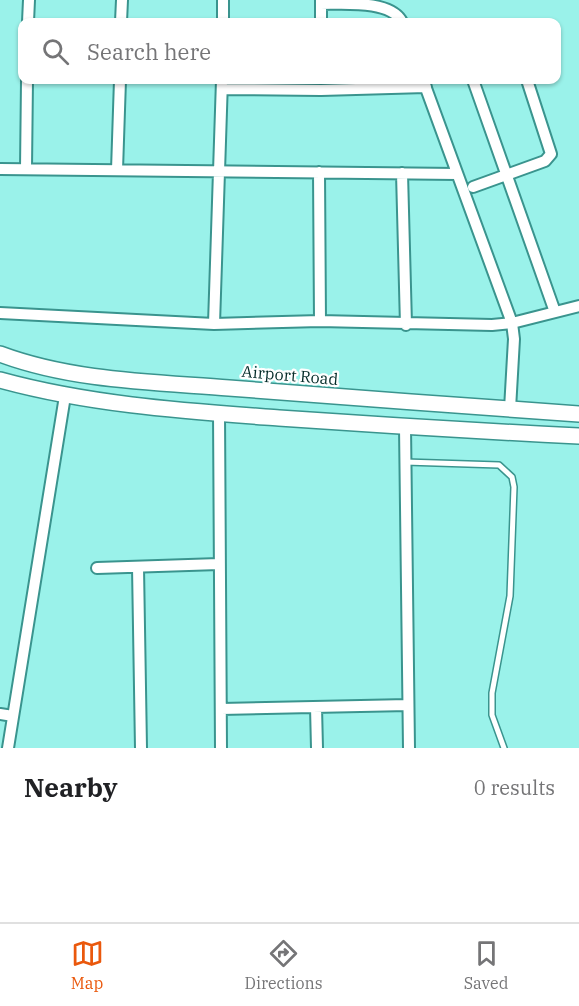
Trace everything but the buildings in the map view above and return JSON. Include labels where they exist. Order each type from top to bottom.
[{"type":"main road","name":"Airport Road","points":[[0,354],[21,362],[98,377],[579,414]]},
{"type":"main road","points":[[0,381],[65,396],[219,413],[405,427],[579,436]]},
{"type":"street","points":[[28,18],[29,0]]},
{"type":"street","points":[[121,18],[122,0]]},
{"type":"street","points":[[223,0],[223,18]]},
{"type":"street","points":[[321,18],[321,2],[381,4],[392,8],[399,18]]},
{"type":"street","points":[[26,168],[27,84]]},
{"type":"street","points":[[117,170],[120,84]]},
{"type":"street","points":[[214,324],[217,171],[222,84],[373,84]]},
{"type":"street","points":[[425,84],[512,323],[514,339],[510,409]]},
{"type":"street","points":[[474,84],[555,312]]},
{"type":"street","points":[[473,187],[545,161],[551,154],[528,84]]},
{"type":"street","points":[[0,169],[457,174]]},
{"type":"street","points":[[319,172],[320,321]]},
{"type":"street","points":[[402,173],[406,325]]},
{"type":"street","points":[[0,313],[214,324],[320,321],[406,325],[512,323],[579,306]]},
{"type":"street","points":[[8,748],[65,396]]},
{"type":"street","points":[[219,413],[221,748]]},
{"type":"street","points":[[405,427],[409,748]]},
{"type":"street","points":[[97,568],[219,564]]},
{"type":"street","points":[[138,567],[141,748]]},
{"type":"street","points":[[221,709],[408,705]]},
{"type":"street","points":[[316,707],[317,748]]},
{"type":"street","points":[[0,714],[13,716]]},
{"type":"lane","points":[[405,462],[499,465],[512,477],[514,487],[510,596],[492,693],[492,715],[504,748]]}]
